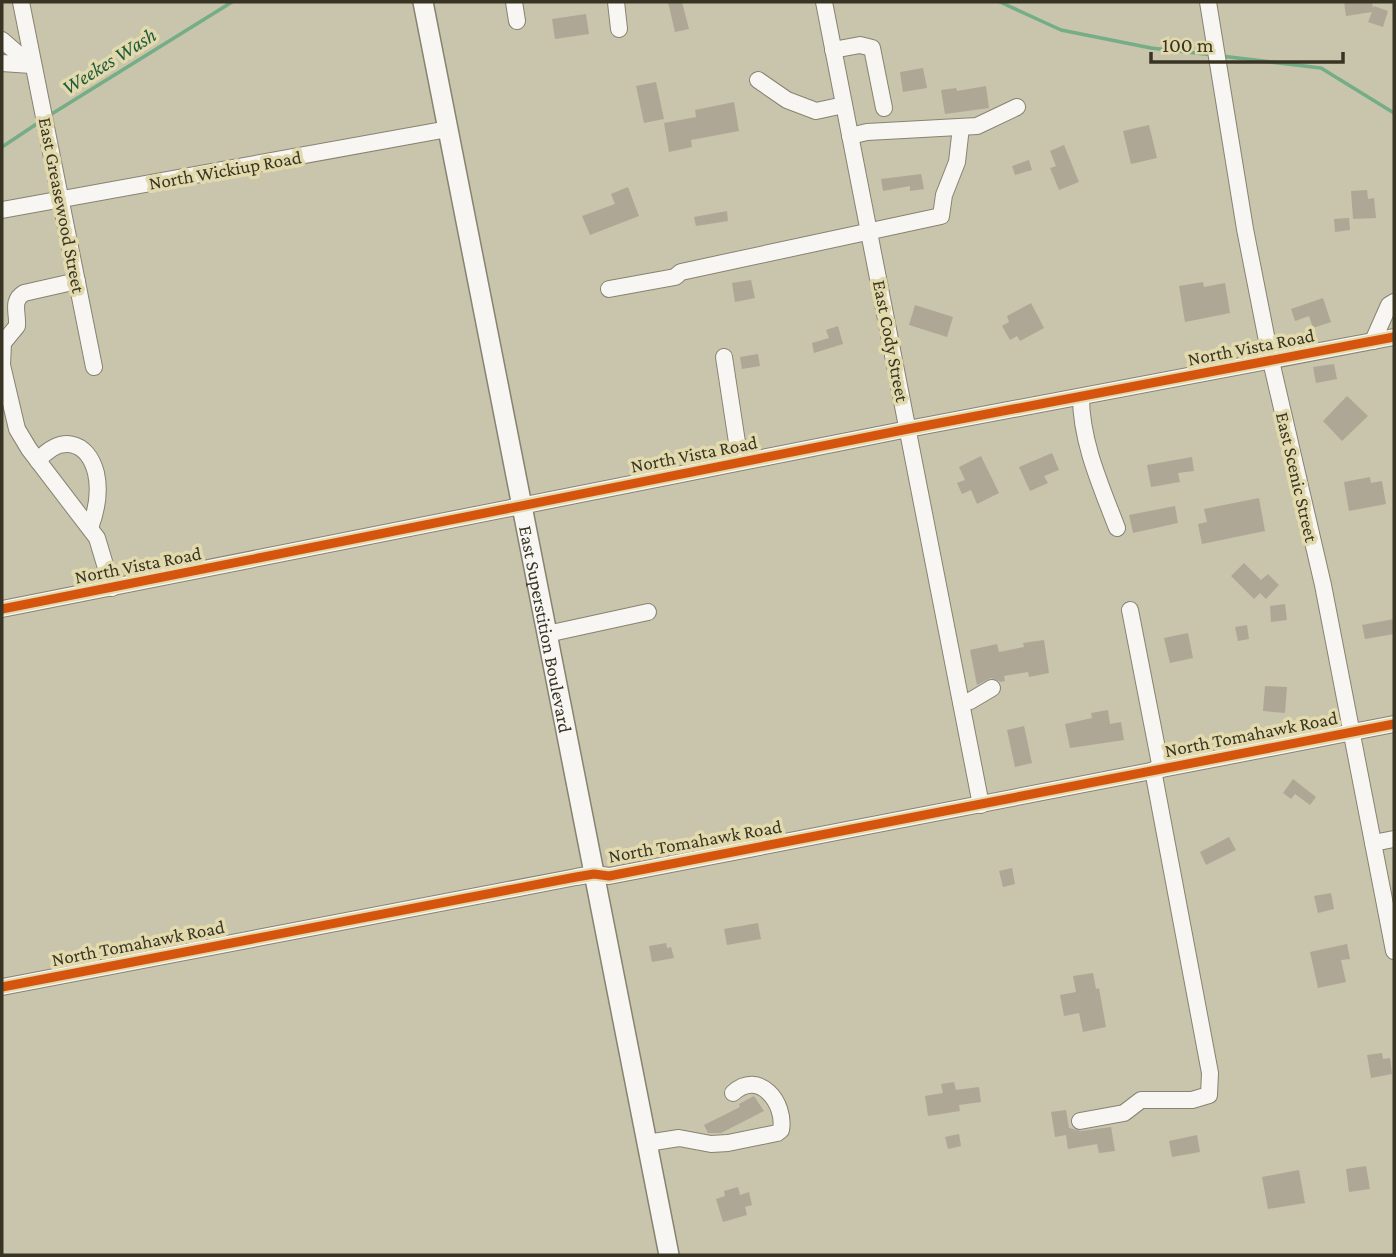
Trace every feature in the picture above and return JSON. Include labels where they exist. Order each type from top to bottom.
[{"type":"main road","name":"East Superstition Boulevard","points":[[423,2],[669,1255]]},
{"type":"street","name":"East Greasewood Street","points":[[22,2],[32,65],[94,367]]},
{"type":"street","points":[[514,2],[517,20]]},
{"type":"street","points":[[616,2],[620,29]]},
{"type":"street","name":"East Cody Street","points":[[824,2],[981,805]]},
{"type":"street","name":"East Scenic Street","points":[[1208,2],[1245,229],[1271,361],[1322,585],[1373,843],[1393,923],[1394,951]]},
{"type":"street","points":[[2,40],[32,65]]},
{"type":"street","points":[[833,50],[860,46],[873,48],[884,108]]},
{"type":"street","points":[[2,63],[32,65]]},
{"type":"street","points":[[758,80],[787,100],[816,111],[844,106]]},
{"type":"street","points":[[850,136],[867,132],[977,126],[1017,107]]},
{"type":"street","points":[[609,289],[941,216],[944,195],[957,162],[961,127]]},
{"type":"street","name":"North Wickiup Road","points":[[2,210],[448,129]]},
{"type":"street","points":[[77,281],[24,293],[18,297],[15,302],[17,326],[3,343],[2,365],[17,429],[96,538],[104,556],[112,588]]},
{"type":"street","points":[[1373,341],[1389,305],[1394,302]]},
{"type":"street","name":"North Vista Road","points":[[2,609],[908,429],[1394,337]]},
{"type":"street","points":[[724,357],[740,462]]},
{"type":"street","points":[[1080,397],[1081,416],[1093,465],[1117,528]]},
{"type":"street","points":[[38,461],[46,451],[58,444],[68,443],[87,456],[96,472],[97,487],[96,514],[90,528]]},
{"type":"street","points":[[1080,1121],[1124,1112],[1141,1100],[1192,1100],[1209,1095],[1210,1073],[1130,610]]},
{"type":"street","points":[[547,634],[648,612]]},
{"type":"street","points":[[961,702],[970,701],[992,688]]},
{"type":"street","name":"North Tomahawk Road","points":[[2,987],[594,874],[609,876],[1394,724]]},
{"type":"street","points":[[1373,843],[1394,839]]},
{"type":"street","points":[[647,1143],[679,1139],[710,1144],[728,1143],[781,1130],[780,1108],[770,1091],[757,1085],[749,1085],[733,1093]]},
{"type":"building","points":[[668,2],[682,2],[689,29],[675,32]]},
{"type":"building","points":[[1344,2],[1372,2],[1373,8],[1374,6],[1388,11],[1383,27],[1368,22],[1372,12],[1346,16]]},
{"type":"building","points":[[586,14],[589,34],[555,39],[552,19]]},
{"type":"building","points":[[923,68],[927,88],[903,92],[900,72]]},
{"type":"building","points":[[656,82],[664,119],[644,123],[636,86]]},
{"type":"building","points":[[986,86],[989,108],[945,114],[941,90],[956,88],[957,91]]},
{"type":"building","points":[[734,102],[739,131],[691,140],[692,147],[669,152],[664,123],[696,117],[695,110]]},
{"type":"building","points":[[1149,125],[1157,158],[1131,164],[1123,131]]},
{"type":"building","points":[[1064,145],[1079,182],[1059,190],[1050,168],[1056,166],[1050,151]]},
{"type":"building","points":[[1029,160],[1032,170],[1015,175],[1012,166]]},
{"type":"building","points":[[921,174],[924,189],[910,191],[910,186],[883,191],[881,179]]},
{"type":"building","points":[[628,187],[639,216],[590,235],[582,216],[615,204],[611,194]]},
{"type":"building","points":[[1367,190],[1368,199],[1374,198],[1376,218],[1353,219],[1351,191]]},
{"type":"building","points":[[727,211],[728,221],[696,226],[694,217]]},
{"type":"building","points":[[1349,218],[1350,230],[1335,232],[1334,219]]},
{"type":"building","points":[[751,280],[755,298],[735,302],[732,283]]},
{"type":"building","points":[[1203,282],[1204,287],[1225,283],[1230,313],[1185,322],[1179,286]]},
{"type":"building","points":[[1323,298],[1331,322],[1313,328],[1309,316],[1295,321],[1291,309]]},
{"type":"building","points":[[1031,303],[1044,328],[1020,341],[1017,336],[1010,340],[1002,326],[1009,322],[1007,316]]},
{"type":"building","points":[[915,305],[953,317],[947,337],[909,325]]},
{"type":"building","points":[[838,326],[843,344],[814,353],[812,343],[829,338],[826,330]]},
{"type":"building","points":[[758,354],[760,366],[742,369],[740,357]]},
{"type":"building","points":[[1334,364],[1337,379],[1316,383],[1313,367]]},
{"type":"building","points":[[1347,396],[1368,416],[1342,441],[1323,421]]},
{"type":"building","points":[[1052,453],[1059,470],[1044,476],[1048,483],[1030,491],[1019,467]]},
{"type":"building","points":[[981,456],[999,493],[977,504],[971,490],[962,494],[957,483],[965,480],[959,467]]},
{"type":"building","points":[[1192,457],[1194,471],[1178,473],[1180,482],[1151,487],[1147,465]]},
{"type":"building","points":[[1370,477],[1371,483],[1382,481],[1386,504],[1349,511],[1344,482]]},
{"type":"building","points":[[1259,498],[1265,531],[1202,544],[1198,524],[1207,522],[1204,509]]},
{"type":"building","points":[[1175,506],[1178,523],[1133,533],[1129,515]]},
{"type":"building","points":[[1244,563],[1261,580],[1268,574],[1279,585],[1266,599],[1260,593],[1254,599],[1231,576]]},
{"type":"building","points":[[1285,604],[1287,620],[1271,622],[1270,606]]},
{"type":"building","points":[[1394,619],[1394,634],[1365,639],[1362,625]]},
{"type":"building","points":[[1247,625],[1249,639],[1238,641],[1235,627]]},
{"type":"building","points":[[1188,633],[1193,658],[1170,663],[1164,638]]},
{"type":"building","points":[[1044,640],[1049,673],[1029,677],[1028,672],[1004,676],[1005,681],[1001,682],[991,678],[977,685],[970,650],[997,644],[999,652],[1024,647],[1023,643]]},
{"type":"building","points":[[1265,686],[1287,687],[1285,713],[1263,711]]},
{"type":"building","points":[[1108,710],[1110,724],[1121,722],[1124,740],[1070,748],[1065,724],[1092,718],[1091,713]]},
{"type":"building","points":[[1024,726],[1032,763],[1015,767],[1007,730]]},
{"type":"building","points":[[1293,779],[1316,797],[1310,805],[1295,794],[1291,799],[1283,793]]},
{"type":"building","points":[[1229,837],[1236,850],[1206,865],[1200,852]]},
{"type":"building","points":[[1012,868],[1015,884],[1003,887],[999,871]]},
{"type":"building","points":[[1331,893],[1334,909],[1318,913],[1314,896]]},
{"type":"building","points":[[758,923],[761,939],[727,945],[724,929]]},
{"type":"building","points":[[666,943],[667,948],[671,947],[674,958],[652,962],[649,946]]},
{"type":"building","points":[[1347,944],[1350,959],[1341,960],[1346,982],[1318,988],[1310,952]]},
{"type":"building","points":[[1093,973],[1096,989],[1099,988],[1106,1027],[1083,1032],[1079,1013],[1064,1016],[1060,995],[1076,992],[1073,976]]},
{"type":"building","points":[[1382,1053],[1383,1059],[1390,1058],[1392,1074],[1371,1078],[1367,1055]]},
{"type":"building","points":[[954,1082],[956,1090],[979,1087],[981,1102],[959,1105],[960,1111],[928,1116],[925,1096],[943,1093],[941,1084]]},
{"type":"building","points":[[754,1096],[764,1111],[721,1133],[708,1133],[704,1125],[740,1107],[739,1104]]},
{"type":"building","points":[[1066,1110],[1069,1128],[1081,1131],[1111,1127],[1115,1151],[1099,1153],[1097,1144],[1068,1149],[1066,1135],[1055,1137],[1051,1112]]},
{"type":"building","points":[[959,1134],[961,1146],[948,1149],[945,1137]]},
{"type":"building","points":[[1197,1135],[1200,1152],[1172,1157],[1169,1141]]},
{"type":"building","points":[[1366,1166],[1370,1189],[1349,1192],[1346,1169]]},
{"type":"building","points":[[1299,1170],[1305,1203],[1268,1209],[1262,1177]]},
{"type":"building","points":[[738,1187],[740,1195],[749,1192],[752,1205],[745,1207],[747,1215],[723,1222],[716,1199],[725,1196],[724,1191]]},
{"type":"waterway","name":"Weekes Wash","points":[[50,115],[232,2]]},
{"type":"waterway","name":"Weekes Wash","points":[[1000,2],[1061,30],[1151,48],[1213,55]]},
{"type":"waterway","name":"Weekes Wash","points":[[1221,56],[1321,68],[1394,113]]},
{"type":"waterway","name":"Weekes Wash","points":[[2,147],[41,121]]},
{"type":"cycle path","points":[[2,609],[908,429],[1394,337]]},
{"type":"cycle path","points":[[2,987],[576,877],[594,874],[609,876],[1394,724]]}]
